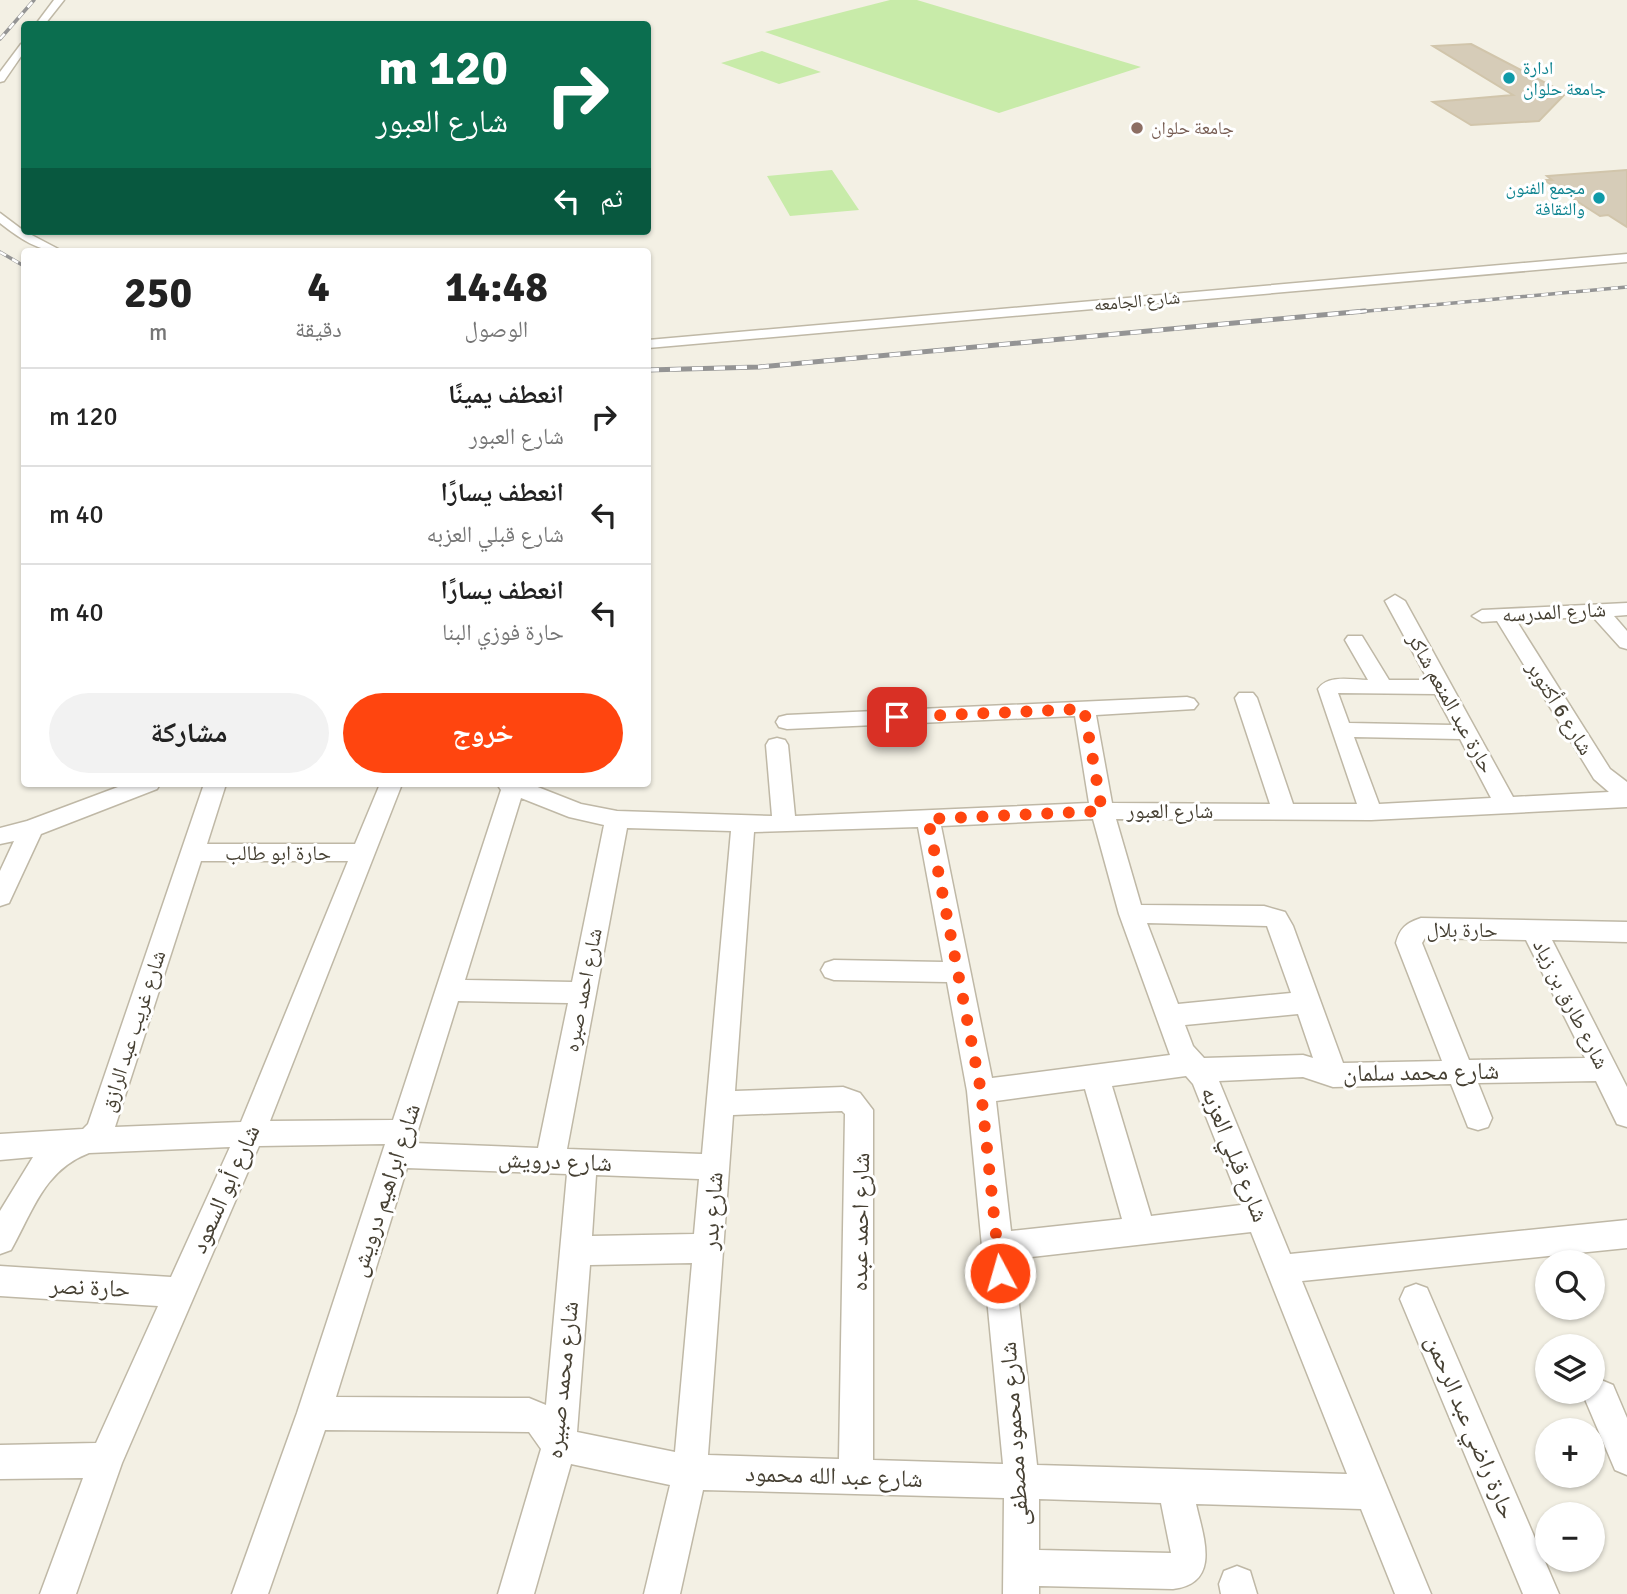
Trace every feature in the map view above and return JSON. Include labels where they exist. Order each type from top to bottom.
[{"type":"street","points":[[42,21],[59,0]]},
{"type":"street","points":[[0,79],[21,50]]},
{"type":"street","points":[[0,217],[21,233]]},
{"type":"street","points":[[26,235],[50,248]]},
{"type":"street","name":"شارع الجامعه","points":[[651,344],[1627,258]]},
{"type":"street","name":"حارة عبد المنعم شاكر","points":[[1395,601],[1507,806]]},
{"type":"street","name":"شارع المدرسه","points":[[1492,616],[1627,609]]},
{"type":"street","points":[[1598,610],[1627,643]]},
{"type":"street","name":"شارع 6 أكتوبر","points":[[1492,616],[1602,774],[1612,784],[1627,791]]},
{"type":"street","points":[[1355,639],[1382,687]]},
{"type":"street","points":[[1371,812],[1328,689],[1335,686],[1443,687]]},
{"type":"street","points":[[1245,698],[1284,811]]},
{"type":"street","points":[[787,722],[1187,704]]},
{"type":"street","name":"شارع قبلي العزبه","points":[[1084,709],[1102,811],[1131,914],[1167,1016],[1182,1052],[1195,1067],[1260,1217],[1413,1594]]},
{"type":"street","points":[[1341,730],[1467,732]]},
{"type":"street","points":[[777,745],[784,825]]},
{"type":"street","points":[[0,836],[32,828],[141,787]]},
{"type":"street","name":"شارع غريب عبد الرازق","points":[[90,1139],[100,1130],[214,787]]},
{"type":"street","name":"شارع أبو السعود","points":[[58,1594],[106,1460],[251,1132],[390,787]]},
{"type":"street","name":"شارع ابراهيم درويش","points":[[250,1594],[314,1413],[510,787]]},
{"type":"street","name":"شارع العبور","points":[[516,787],[553,803],[617,819],[743,825],[1102,811],[1371,812],[1627,799]]},
{"type":"street","name":"شارع احمد صبره","points":[[550,1161],[617,819]]},
{"type":"street","name":"شارع محمود مصطفى","points":[[928,819],[981,1091],[1022,1482],[1021,1581]]},
{"type":"street","name":"شارع بدر","points":[[662,1594],[690,1472],[743,825]]},
{"type":"street","points":[[0,897],[32,828]]},
{"type":"street","name":"حارة ابو طالب","points":[[193,852],[362,853]]},
{"type":"street","points":[[1131,914],[1272,917],[1281,926],[1333,1074]]},
{"type":"street","name":"حارة بلال","points":[[1478,1118],[1409,943],[1411,934],[1421,928],[1627,932]]},
{"type":"street","name":"شارع طارق بن زياد","points":[[1534,930],[1627,1115]]},
{"type":"street","points":[[834,970],[958,972]]},
{"type":"street","points":[[448,990],[583,993]]},
{"type":"street","points":[[1167,1016],[1308,1002]]},
{"type":"street","name":"شارع محمد سلمان","points":[[981,1091],[1095,1076],[1195,1067],[1303,1066],[1333,1074],[1604,1069]]},
{"type":"street","points":[[1095,1076],[1140,1230]]},
{"type":"street","name":"شارع احمد عبده","points":[[720,1103],[843,1099],[850,1101],[859,1110],[856,1477]]},
{"type":"street","name":"شارع درويش","points":[[0,1147],[90,1139],[251,1132],[400,1144],[550,1161],[715,1167]]},
{"type":"street","points":[[0,1240],[53,1156],[61,1150],[90,1139]]},
{"type":"street","name":"شارع محمد صبيره","points":[[516,1594],[558,1445],[583,1162]]},
{"type":"street","points":[[998,1247],[1260,1217]]},
{"type":"street","points":[[1281,1269],[1627,1234]]},
{"type":"street","points":[[575,1251],[709,1248]]},
{"type":"street","name":"حارة نصر","points":[[0,1281],[179,1292]]},
{"type":"street","name":"حارة راضي عبد الرحمن","points":[[1416,1299],[1541,1594]]},
{"type":"street","points":[[1604,1404],[1627,1458]]},
{"type":"street","points":[[314,1413],[529,1415],[541,1420],[558,1445]]},
{"type":"street","name":"شارع عبد الله محمود","points":[[558,1445],[690,1472],[1372,1492]]},
{"type":"street","points":[[0,1462],[106,1460]]},
{"type":"street","points":[[1021,1581],[1184,1569],[1189,1554],[1175,1486]]},
{"type":"green space","points":[[890,0],[917,0],[1141,67],[999,113],[765,32]]},
{"type":"green space","points":[[762,51],[821,72],[779,84],[721,63]]},
{"type":"green space","points":[[832,170],[859,210],[790,216],[767,176]]},
{"type":"building","name":"ادارة جامعة حلوان","points":[[1471,44],[1561,91],[1568,91],[1539,121],[1471,125],[1433,102],[1513,95],[1433,46]]},
{"type":"building","name":"مجمع الفنون والثقافة","points":[[1627,170],[1627,227],[1608,215],[1600,216],[1544,180],[1552,180],[1547,176]]},
{"type":"railway","points":[[0,39],[34,0]]},
{"type":"railway","points":[[0,252],[21,264]]},
{"type":"railway","points":[[1346,313],[1627,287]]},
{"type":"railway","points":[[651,370],[759,367],[1365,311]]},
{"type":"place","name":"ادارة جامعة حلوان","points":[[1509,78]]},
{"type":"place","name":"جامعة حلوان","points":[[1137,128]]},
{"type":"place","name":"مجمع الفنون والثقافة","points":[[1599,198]]},
{"type":"route","points":[[897,717],[1084,709],[1102,811],[928,819],[981,1091],[1000,1273]]}]
